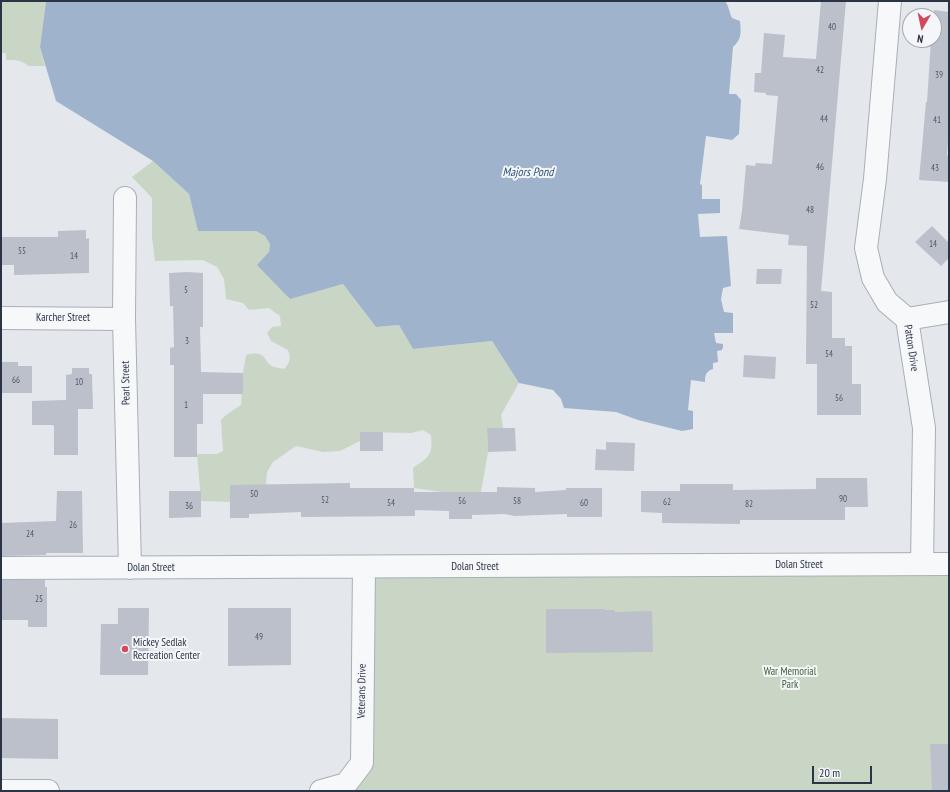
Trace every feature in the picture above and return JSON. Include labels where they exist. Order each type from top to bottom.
[{"type":"street","name":"Patton Drive","points":[[890,1],[875,179],[866,248],[873,278],[887,302],[907,319],[924,428],[922,564]]},
{"type":"street","name":"Pearl Street","points":[[126,198],[124,319],[130,568]]},
{"type":"street","points":[[907,319],[949,312]]},
{"type":"street","name":"Karcher Street","points":[[1,318],[124,319]]},
{"type":"street","name":"Dolan Street","points":[[1,568],[949,564]]},
{"type":"street","name":"Veterans Drive","points":[[321,791],[346,784],[362,764],[364,567]]},
{"type":"street","points":[[1,791],[48,791]]},
{"type":"green space","points":[[1,1],[46,1],[40,47],[45,66],[28,66],[21,61],[6,60],[6,53],[1,53]]},
{"type":"green space","points":[[153,161],[189,194],[198,230],[256,231],[265,236],[270,244],[269,252],[289,299],[343,284],[376,327],[399,325],[413,349],[492,341],[519,383],[501,415],[503,428],[487,429],[488,452],[481,492],[442,492],[414,488],[413,468],[429,455],[431,447],[431,435],[423,430],[411,433],[361,432],[360,441],[340,451],[323,452],[296,446],[273,462],[267,472],[266,485],[230,485],[230,502],[201,501],[197,454],[217,454],[223,451],[221,420],[241,405],[246,355],[261,355],[270,365],[284,369],[289,363],[289,356],[288,350],[271,341],[267,333],[272,327],[281,326],[280,316],[269,308],[249,310],[243,303],[226,299],[224,279],[217,267],[203,260],[155,261],[152,237],[152,198],[132,177]]},
{"type":"green space","name":"War Memorial Park","points":[[949,564],[949,791],[321,791],[362,763],[364,567]]},
{"type":"water","name":"Majors Pond","points":[[46,1],[725,1],[732,18],[740,21],[741,32],[738,41],[733,47],[729,94],[736,94],[741,100],[739,134],[732,140],[706,136],[700,184],[702,185],[702,199],[720,199],[720,213],[698,214],[700,237],[727,236],[731,286],[723,288],[721,299],[724,312],[733,313],[733,333],[714,333],[716,343],[723,344],[722,350],[717,351],[718,362],[713,363],[713,369],[706,374],[705,382],[691,380],[688,410],[693,411],[693,429],[682,431],[638,420],[616,412],[564,408],[561,399],[553,390],[519,383],[492,341],[413,349],[399,325],[376,327],[343,284],[290,299],[257,265],[269,252],[270,244],[265,236],[256,231],[198,231],[189,194],[153,161],[56,101],[40,47]]},
{"type":"building","points":[[821,1],[846,1],[821,291],[832,292],[832,338],[845,338],[845,346],[852,346],[852,384],[861,384],[861,415],[817,415],[817,364],[806,364],[807,246],[788,245],[789,235],[739,229],[746,165],[755,166],[756,163],[772,164],[778,96],[754,92],[755,73],[761,73],[764,33],[785,35],[783,57],[816,59]]},
{"type":"building","points":[[942,11],[949,12],[949,131],[947,155],[949,156],[949,182],[919,180],[927,102],[930,48],[942,48]]},
{"type":"building","points":[[932,226],[949,243],[949,258],[941,266],[915,242]]},
{"type":"building","points":[[86,230],[86,239],[89,238],[89,273],[14,275],[14,265],[1,265],[1,237],[58,237],[58,231]]},
{"type":"building","points":[[757,269],[782,269],[781,284],[756,284]]},
{"type":"building","points":[[169,273],[203,273],[203,327],[200,327],[201,372],[243,373],[243,394],[203,394],[203,424],[197,424],[197,457],[174,457],[174,365],[170,365],[170,348],[174,347],[173,306],[170,306]]},
{"type":"building","points":[[744,355],[776,357],[775,379],[743,377]]},
{"type":"building","points":[[1,362],[18,362],[18,366],[32,366],[32,393],[1,393]]},
{"type":"building","points":[[72,368],[89,368],[89,374],[92,374],[93,409],[78,409],[78,455],[54,455],[54,427],[53,425],[32,425],[32,401],[66,400],[66,375],[72,374]]},
{"type":"building","points":[[487,428],[515,428],[516,451],[488,452]]},
{"type":"building","points":[[360,432],[383,432],[383,451],[360,451]]},
{"type":"building","points":[[606,442],[635,443],[634,471],[595,470],[596,449],[606,450]]},
{"type":"building","points":[[816,478],[867,478],[868,507],[845,507],[845,520],[740,520],[740,524],[662,523],[662,513],[641,512],[641,491],[680,491],[680,484],[733,484],[733,490],[816,489]]},
{"type":"building","points":[[350,483],[350,488],[414,488],[414,492],[497,492],[497,487],[535,488],[535,492],[566,490],[566,488],[602,488],[602,517],[567,517],[567,514],[515,516],[504,514],[472,515],[472,519],[449,519],[449,511],[415,510],[415,516],[301,517],[301,512],[249,514],[249,518],[230,518],[230,485]]},
{"type":"building","points":[[57,491],[82,491],[83,553],[46,553],[46,555],[1,556],[1,523],[56,521]]},
{"type":"building","points":[[169,491],[201,491],[201,517],[169,518]]},
{"type":"building","points":[[1,580],[45,580],[45,587],[47,587],[47,627],[28,627],[28,620],[1,620]]},
{"type":"building","name":"Mickey Sedlak Recreation Center","points":[[118,608],[149,608],[148,675],[100,675],[101,624],[118,624]]},
{"type":"building","points":[[228,608],[291,608],[291,665],[228,666]]},
{"type":"building","points":[[546,609],[605,609],[615,610],[615,612],[652,611],[653,652],[546,653]]},
{"type":"building","points":[[1,718],[58,719],[58,759],[1,758]]},
{"type":"building","points":[[930,744],[948,744],[949,791],[932,791]]},
{"type":"place","name":"Mickey Sedlak Recreation Center","points":[[125,649]]}]
